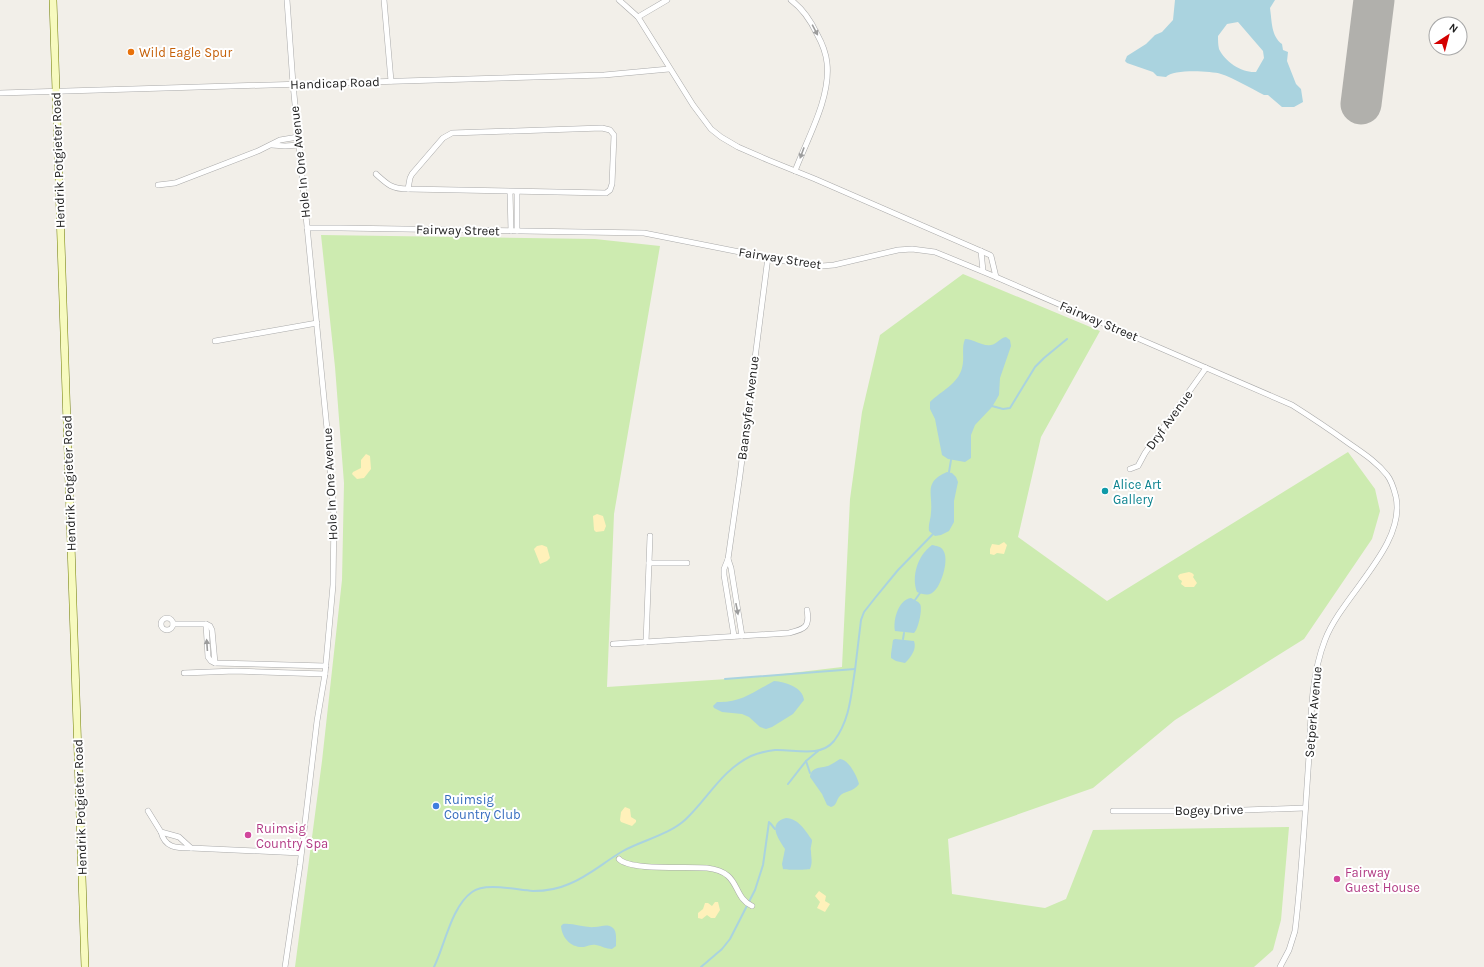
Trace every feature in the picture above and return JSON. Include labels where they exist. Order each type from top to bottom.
[{"type":"main road","name":"Hendrik Potgieter Road","points":[[53,0],[85,967]]},
{"type":"street","name":"Hole In One Avenue","points":[[285,967],[317,721],[326,666],[334,559],[334,516],[327,429],[293,84],[287,0]]},
{"type":"street","points":[[384,0],[391,81]]},
{"type":"street","points":[[619,0],[638,17],[669,69],[710,129],[738,147],[991,256],[996,277]]},
{"type":"street","points":[[638,17],[667,0]]},
{"type":"street","points":[[791,0],[802,10],[814,27],[824,48],[827,64],[824,98],[795,171]]},
{"type":"street","name":"Handicap Road","points":[[0,93],[604,75],[669,69]]},
{"type":"street","points":[[376,174],[393,188],[408,189],[510,192],[602,193],[608,191],[612,184],[614,135],[607,129],[602,128],[452,133],[443,138],[412,174],[408,189]]},
{"type":"street","points":[[158,185],[179,182],[280,140],[298,137]]},
{"type":"street","points":[[271,145],[299,146]]},
{"type":"street","points":[[510,192],[511,231]]},
{"type":"street","points":[[517,231],[518,192]]},
{"type":"street","name":"Fairway Street","points":[[307,228],[644,233],[810,265],[834,265],[883,253],[912,249],[935,252],[983,271],[1292,405],[1372,459],[1388,476]]},
{"type":"street","points":[[981,251],[983,271]]},
{"type":"street","name":"Baansyfer Avenue","points":[[734,636],[724,569],[728,559],[740,475],[768,257]]},
{"type":"street","points":[[215,341],[317,323]]},
{"type":"street","name":"Dryf Avenue","points":[[1130,469],[1138,466],[1145,453],[1206,368]]},
{"type":"street","name":"Setperk Avenue","points":[[1280,967],[1289,950],[1295,931],[1313,701],[1318,659],[1329,630],[1385,548],[1393,531],[1397,519],[1397,507],[1394,491],[1388,476]]},
{"type":"street","points":[[646,642],[650,536]]},
{"type":"street","name":"Baansyfer Avenue","points":[[728,559],[742,636]]},
{"type":"street","points":[[649,562],[687,563]]},
{"type":"street","points":[[727,597],[734,596]]},
{"type":"street","points":[[613,644],[789,633],[798,631],[806,625],[808,620],[806,610]]},
{"type":"street","points":[[173,624],[206,624],[208,657],[215,663],[326,666]]},
{"type":"street","points":[[184,673],[236,671],[325,674]]},
{"type":"street","name":"Bogey Drive","points":[[1113,811],[1216,811],[1305,808]]},
{"type":"street","points":[[148,811],[161,832],[163,839],[168,844],[180,848],[301,853]]},
{"type":"street","points":[[161,832],[178,837],[191,848]]},
{"type":"street","points":[[619,859],[622,863],[634,866],[680,866],[719,870],[734,882],[744,903],[752,906]]},
{"type":"green space","name":"Ruimsig Country Club","points":[[321,235],[595,239],[660,246],[614,514],[607,687],[757,677],[842,667],[850,499],[862,412],[880,335],[963,274],[1100,331],[1041,437],[1018,537],[1107,601],[1348,452],[1375,489],[1380,511],[1372,539],[1304,639],[1175,720],[1093,788],[948,839],[952,894],[1045,908],[1066,899],[1093,830],[1289,827],[1281,920],[1273,950],[1254,967],[295,967],[322,761],[342,580],[344,483],[335,367]]},
{"type":"sand","points":[[366,454],[370,456],[371,469],[364,478],[357,479],[352,474],[361,468],[361,460]]},
{"type":"sand","points":[[597,514],[603,516],[606,526],[604,531],[596,532],[594,530],[593,516]]},
{"type":"sand","points":[[1004,542],[1007,545],[1004,554],[990,554],[992,544],[999,545]]},
{"type":"sand","points":[[542,545],[547,547],[550,558],[540,564],[534,549],[537,546]]},
{"type":"sand","points":[[1189,572],[1194,575],[1193,577],[1197,583],[1194,587],[1185,587],[1181,584],[1182,581],[1178,576]]},
{"type":"sand","points":[[625,807],[630,809],[631,817],[636,820],[632,826],[621,822],[620,820],[621,812]]},
{"type":"sand","points":[[819,891],[826,896],[825,901],[830,904],[825,912],[817,908],[820,902],[815,896]]},
{"type":"sand","points":[[715,902],[718,902],[720,910],[715,918],[711,918],[707,915],[702,919],[698,918],[698,913],[703,909],[705,903],[712,906]]},
{"type":"water","points":[[1175,0],[1275,0],[1270,8],[1274,33],[1278,41],[1282,44],[1283,50],[1288,52],[1287,61],[1296,84],[1301,89],[1303,102],[1294,107],[1282,107],[1268,95],[1264,95],[1221,74],[1192,71],[1170,74],[1166,77],[1157,76],[1153,72],[1125,61],[1127,56],[1146,44],[1155,35],[1162,32],[1173,20]],"holes":[[[1238,22],[1263,51],[1264,58],[1256,72],[1245,71],[1234,66],[1225,58],[1219,49],[1218,36],[1227,24]]]},
{"type":"water","points":[[1006,337],[1010,340],[1011,346],[1000,378],[999,395],[992,407],[975,425],[971,435],[971,458],[965,462],[948,459],[942,455],[935,419],[930,409],[930,402],[953,383],[960,374],[963,364],[963,346],[965,339],[988,345]]},
{"type":"water","points":[[947,472],[952,473],[958,482],[954,501],[954,522],[949,531],[935,536],[929,531],[931,515],[931,489],[935,480]]},
{"type":"water","points":[[932,545],[940,547],[945,554],[946,560],[944,573],[935,590],[930,594],[924,594],[917,592],[915,586],[915,573],[923,554]]},
{"type":"water","points":[[911,598],[918,602],[921,607],[920,619],[916,631],[914,633],[895,631],[897,611],[903,602]]},
{"type":"water","points":[[893,640],[914,641],[914,650],[905,663],[891,658]]},
{"type":"water","points":[[774,681],[793,686],[803,695],[804,700],[793,714],[772,727],[766,729],[760,727],[749,717],[742,714],[722,712],[713,706],[717,702],[740,699]]},
{"type":"water","points":[[840,759],[849,765],[859,784],[854,789],[843,793],[831,807],[827,805],[822,794],[810,777],[812,771],[828,766]]},
{"type":"water","points":[[786,818],[795,820],[812,840],[812,862],[810,869],[783,869],[782,864],[785,849],[777,836],[775,827],[780,820]]},
{"type":"water","points":[[563,924],[591,927],[606,925],[611,927],[615,931],[616,946],[612,949],[608,949],[598,945],[584,947],[575,946],[565,938],[561,926]]},
{"type":"waterway","points":[[992,406],[1003,409],[1010,408],[1035,367],[1067,339]]},
{"type":"waterway","points":[[949,472],[951,460]]},
{"type":"waterway","points":[[434,967],[449,927],[459,907],[472,892],[485,887],[501,887],[538,891],[565,886],[583,877],[623,851],[679,825],[694,811],[723,777],[751,756],[775,750],[806,752],[814,751],[822,749],[834,741],[847,716],[851,698],[861,620],[864,612],[898,570],[933,534]]},
{"type":"waterway","points":[[915,600],[920,593]]},
{"type":"waterway","points":[[903,639],[904,633]]},
{"type":"waterway","points":[[725,679],[855,669]]},
{"type":"waterway","points":[[788,784],[806,761],[818,751]]},
{"type":"waterway","points":[[806,761],[810,773]]},
{"type":"waterway","points":[[701,967],[722,949],[730,939],[755,890],[763,865],[769,822]]},
{"type":"waterway","points":[[770,823],[775,829]]},
{"type":"runway","points":[[1361,104],[1374,0]]},
{"type":"place","name":"Wild Eagle Spur","points":[[131,52]]},
{"type":"place","name":"Alice Art Gallery","points":[[1105,491]]},
{"type":"place","name":"Ruimsig Country Club","points":[[436,806]]},
{"type":"place","name":"Ruimsig Country Spa","points":[[248,835]]},
{"type":"place","name":"Fairway Guest House","points":[[1337,879]]}]
